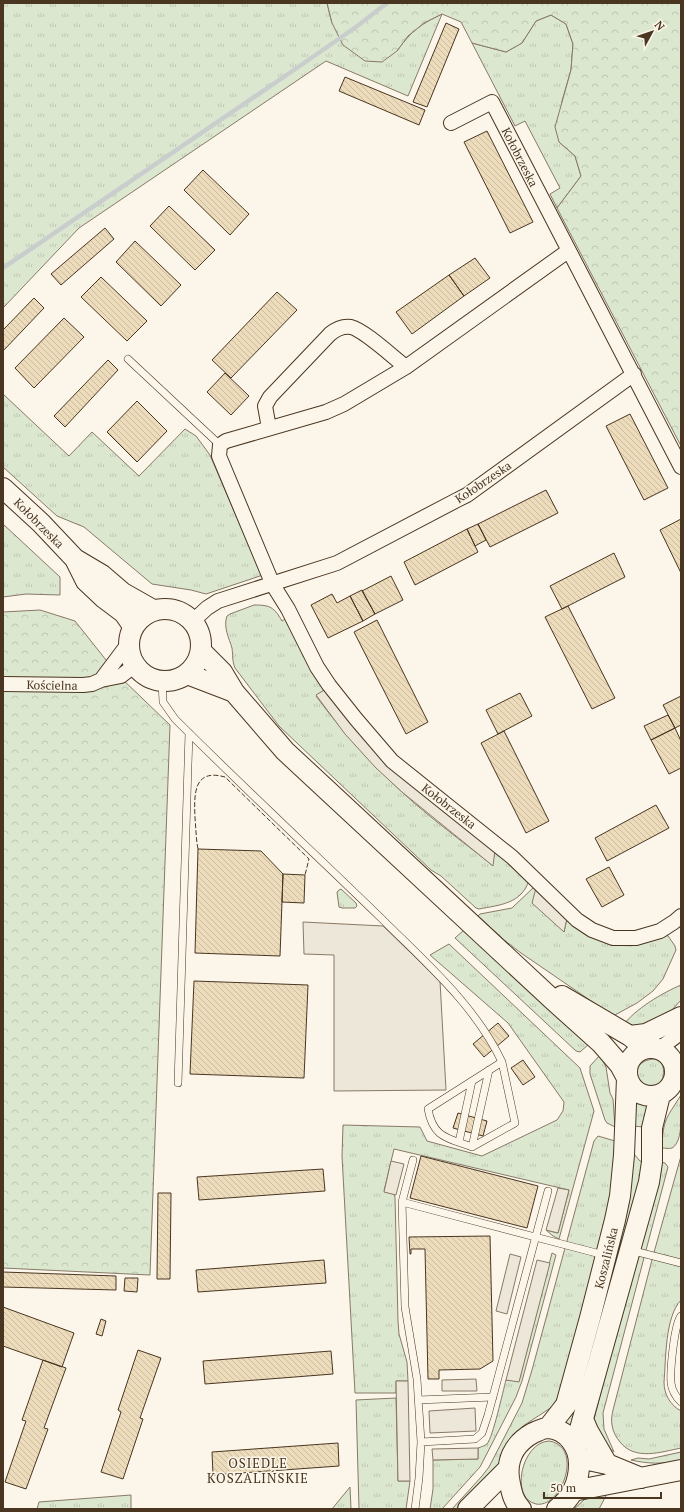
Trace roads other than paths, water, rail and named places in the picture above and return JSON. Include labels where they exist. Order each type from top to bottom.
[{"type":"main road","name":"Kołobrzeska","points":[[3,488],[41,523],[75,560],[86,581],[124,614],[131,635]]},
{"type":"main road","name":"Kołobrzeska","points":[[75,560],[102,575],[123,593],[153,610]]},
{"type":"main road","points":[[164,608],[175,609],[185,614],[193,621],[199,630],[202,641],[201,651],[196,664],[187,674],[180,678],[162,681],[152,679],[142,674],[135,666],[130,655],[131,635],[142,616],[153,610],[164,608]]},
{"type":"main road","points":[[201,651],[222,672],[234,692],[285,751],[521,971],[601,1043],[620,1065],[634,1090],[646,1096],[660,1095],[666,1091],[678,1075],[671,1058],[666,1052],[645,1044],[521,971]]},
{"type":"main road","points":[[187,674],[234,692]]},
{"type":"main road","points":[[627,1078],[627,1067],[629,1062],[635,1053],[645,1044],[646,1034],[681,1017]]},
{"type":"main road","name":"Koszalińska","points":[[548,1428],[566,1406],[606,1256],[620,1196],[624,1155],[627,1078]]},
{"type":"main road","name":"Koszalińska","points":[[573,1491],[579,1470],[577,1453],[583,1419],[651,1174],[652,1128],[660,1095]]},
{"type":"main road","points":[[583,1419],[588,1431],[607,1464]]},
{"type":"main road","points":[[514,1508],[508,1470],[510,1459],[516,1447],[526,1437],[539,1430],[548,1428],[566,1435],[577,1453],[641,1478]]},
{"type":"main road","points":[[468,1509],[508,1470]]},
{"type":"main road","points":[[557,1509],[565,1502],[573,1491],[681,1470]]},
{"type":"street","name":"Kołobrzeska","points":[[451,123],[492,102],[568,252],[634,374],[681,467]]},
{"type":"street","points":[[220,445],[226,440],[336,408],[406,367],[568,252]]},
{"type":"street","points":[[269,428],[265,406],[270,397],[330,334],[339,328],[346,327],[357,329],[406,367]]},
{"type":"street","name":"Kołobrzeska","points":[[193,621],[207,608],[218,602],[337,563],[468,495],[634,374]]},
{"type":"street","name":"Kołobrzeska","points":[[220,445],[219,456],[273,585],[288,609],[317,667],[329,685],[392,761],[512,857],[584,926],[613,938],[628,939],[645,937],[660,932],[681,916]]},
{"type":"street","points":[[101,680],[131,635]]},
{"type":"street","name":"Kościelna","points":[[3,684],[92,684],[101,680],[121,676],[135,666]]},
{"type":"street","points":[[645,1044],[679,1034],[681,1029]]},
{"type":"lane","points":[[128,359],[220,445]]},
{"type":"lane","points":[[162,681],[162,702],[175,719],[329,867],[457,994],[494,1044],[502,1062],[515,1123],[472,1147]]},
{"type":"lane","points":[[178,1083],[189,733]]},
{"type":"lane","points":[[472,1147],[441,1136],[434,1127],[428,1109],[502,1062]]},
{"type":"lane","points":[[472,1147],[490,1070]]},
{"type":"lane","points":[[459,1142],[472,1081]]},
{"type":"lane","points":[[413,1160],[402,1202],[404,1307],[417,1379],[421,1442],[419,1478],[415,1509]]},
{"type":"lane","points":[[421,1442],[475,1439],[479,1437],[484,1427],[493,1397],[548,1191]]},
{"type":"lane","points":[[402,1202],[606,1256]]},
{"type":"lane","points":[[630,1250],[681,1263]]},
{"type":"lane","points":[[681,1316],[675,1336],[671,1384],[675,1396],[681,1402]]},
{"type":"lane","points":[[418,1400],[493,1397]]},
{"type":"waterway","points":[[3,268],[291,72],[356,27],[387,3]]},
{"type":"district","name":"OSIEDLE KOSZALIŃSKIE","points":[[258,1470]]}]
